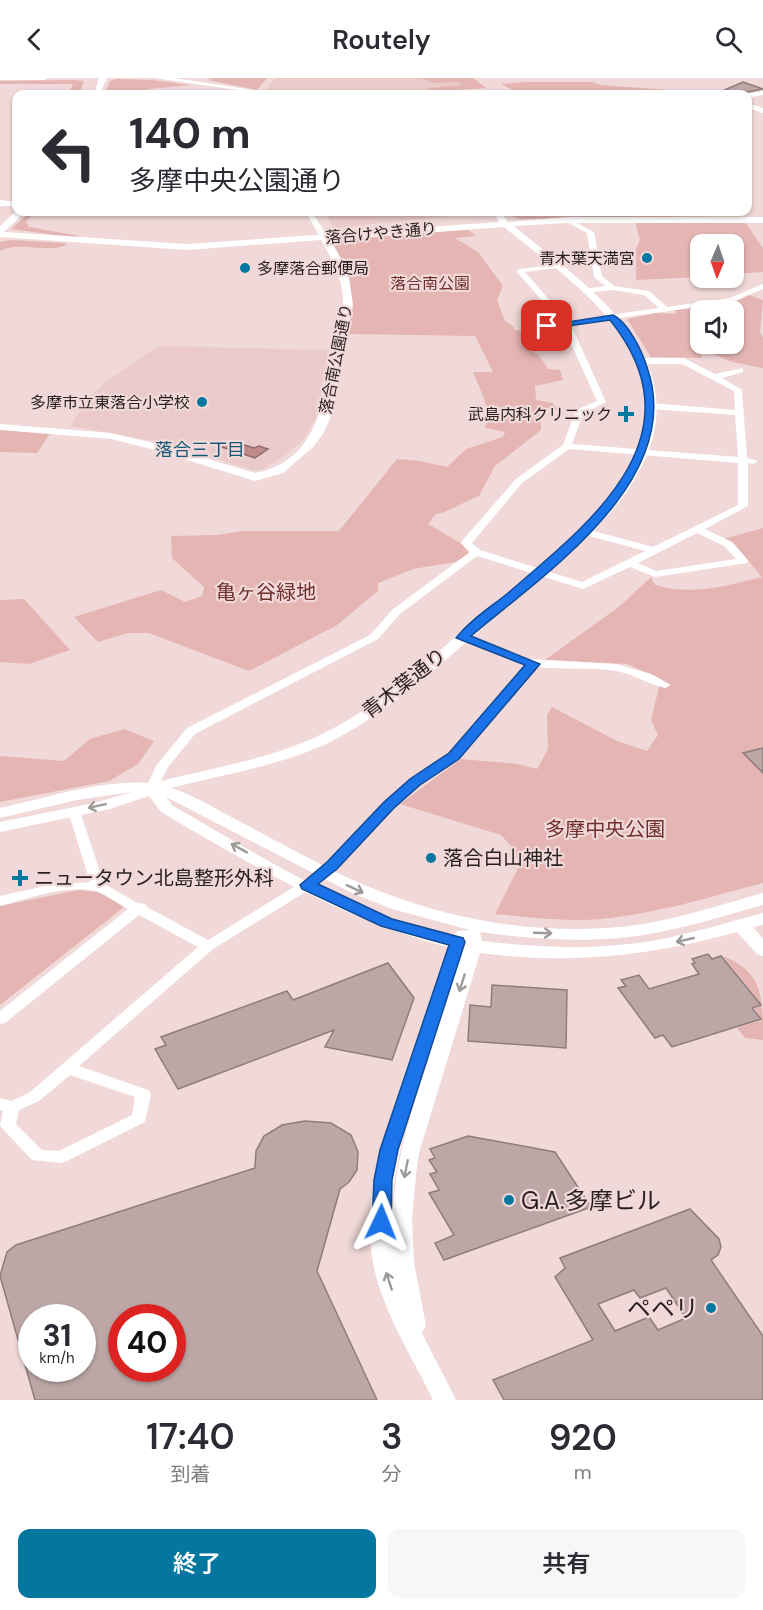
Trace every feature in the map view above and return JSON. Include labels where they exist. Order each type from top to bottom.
[{"type":"street","points":[[0,78],[44,78]]},
{"type":"street","points":[[159,78],[248,90]]},
{"type":"street","points":[[489,83],[497,90]]},
{"type":"street","points":[[0,221],[12,209]]},
{"type":"street","points":[[0,233],[17,216]]},
{"type":"street","points":[[311,216],[324,237]]},
{"type":"street","name":"落合けやき通り","points":[[0,233],[160,246],[324,237],[501,217],[567,220],[763,220]]},
{"type":"street","name":"青木葉通り","points":[[0,827],[128,800],[152,788],[272,759],[324,739],[373,710],[462,638],[586,532],[625,483],[641,452],[651,406],[649,385],[641,361],[613,317],[501,217]]},
{"type":"street","points":[[567,220],[590,232],[598,277],[612,288]]},
{"type":"street","name":"落合南公園通り","points":[[0,427],[111,436],[154,446],[255,477],[268,475],[310,444],[324,422],[327,412],[348,305],[343,271],[324,237]]},
{"type":"street","points":[[555,266],[520,271],[566,323],[602,402],[579,412],[567,446],[519,481],[466,543],[476,552],[583,586],[743,506],[748,460],[738,390],[684,361],[641,361]]},
{"type":"street","points":[[527,329],[732,300],[763,286]]},
{"type":"street","points":[[586,291],[612,288],[646,293],[666,310]]},
{"type":"street","points":[[716,377],[740,370]]},
{"type":"street","points":[[651,406],[740,413]]},
{"type":"street","points":[[567,446],[748,460]]},
{"type":"street","points":[[630,563],[655,574],[743,561],[728,544],[696,528]]},
{"type":"street","points":[[586,532],[652,550]]},
{"type":"street","points":[[152,788],[162,766],[191,731],[374,637],[396,612],[476,552]]},
{"type":"street","points":[[462,638],[533,664],[620,666],[644,674],[665,685]]},
{"type":"street","points":[[68,1068],[143,1094],[139,1118],[61,1157],[38,1156],[8,1126],[6,1106],[34,1097],[208,946],[323,873],[389,805],[415,782],[454,756],[533,664]]},
{"type":"street","name":"青木葉通り","points":[[0,813],[127,787],[152,788]]},
{"type":"street","points":[[152,788],[183,798],[355,890],[468,938],[594,934],[673,924],[763,899]]},
{"type":"street","points":[[152,788],[167,809],[307,885],[387,922],[546,951],[608,951],[675,942],[763,918]]},
{"type":"street","points":[[74,811],[98,887]]},
{"type":"street","points":[[0,901],[58,887],[80,884],[98,887],[140,907],[208,946]]},
{"type":"street","points":[[739,906],[763,918]]},
{"type":"street","points":[[739,906],[741,925],[763,950]]},
{"type":"street","points":[[0,1019],[140,907]]},
{"type":"street","points":[[445,1400],[422,1353],[405,1274],[401,1220],[409,1153],[468,938]]},
{"type":"shaded area","points":[[275,78],[421,78],[434,83],[459,82],[463,86],[429,88],[428,90],[266,90]]},
{"type":"shaded area","points":[[326,216],[449,216],[335,228]]},
{"type":"shaded area","name":"多摩市立東落合小学校","points":[[158,346],[329,350],[316,418],[303,440],[262,470],[253,470],[159,442],[70,426],[90,396],[106,382]]},
{"type":"shaded area","points":[[232,441],[254,448],[259,446],[268,449],[255,458],[222,447]]},
{"type":"green space","points":[[213,78],[267,78],[257,90],[208,80]]},
{"type":"green space","points":[[421,78],[473,78],[486,88],[428,90],[429,88],[462,85],[459,82],[434,83]]},
{"type":"green space","points":[[116,79],[152,80],[190,85],[145,90],[107,90],[110,81]]},
{"type":"green space","points":[[0,81],[84,81],[81,90],[70,90],[73,84],[0,84]]},
{"type":"green space","points":[[592,82],[601,85],[668,90],[512,90],[501,84]]},
{"type":"green space","points":[[26,216],[32,216],[26,221],[29,227],[80,236],[71,237],[11,229]]},
{"type":"green space","points":[[512,216],[717,216],[521,219]]},
{"type":"green space","points":[[635,222],[745,222],[763,248],[763,272],[744,273],[744,234],[690,234],[690,277],[636,280],[636,249],[640,240]]},
{"type":"green space","name":"亀ヶ谷緑地","points":[[467,229],[476,236],[455,238],[478,252],[503,286],[497,300],[505,321],[514,327],[514,330],[524,331],[528,350],[539,355],[548,369],[560,370],[563,380],[535,386],[536,400],[552,403],[559,410],[547,408],[541,420],[541,430],[495,466],[479,496],[436,514],[428,524],[462,544],[469,554],[455,562],[413,569],[378,583],[378,591],[337,625],[249,671],[149,633],[128,633],[98,642],[74,617],[161,590],[185,602],[202,596],[204,587],[172,558],[171,536],[218,535],[242,531],[339,531],[397,459],[447,467],[466,449],[503,437],[505,432],[485,428],[486,406],[473,372],[493,372],[475,336],[348,334],[352,296],[348,276],[332,241]]},
{"type":"green space","points":[[11,240],[67,244],[52,248],[16,247],[0,251],[0,242]]},
{"type":"green space","points":[[749,295],[763,300],[760,332],[763,338],[763,368],[732,362],[713,354],[744,354],[744,300],[739,300]]},
{"type":"green space","points":[[690,308],[690,354],[701,354],[702,358],[651,357],[627,319],[656,313],[676,314],[675,310]]},
{"type":"green space","points":[[0,429],[51,432],[37,453],[0,452]]},
{"type":"green space","name":"多摩中央公園","points":[[763,528],[763,883],[621,917],[561,920],[495,914],[522,860],[510,856],[511,846],[501,835],[400,804],[461,759],[518,764],[537,769],[548,749],[547,715],[552,707],[617,741],[647,751],[658,735],[651,720],[661,679],[627,664],[545,660],[620,606],[651,577],[655,585],[695,590],[762,577],[735,545],[724,539]]},
{"type":"green space","points":[[24,599],[70,650],[29,664],[0,662],[0,600]]},
{"type":"green space","points":[[124,729],[154,741],[138,764],[109,781],[0,802],[0,756],[64,761],[90,739]]},
{"type":"green space","points":[[79,890],[98,892],[124,907],[0,1005],[0,906]]},
{"type":"green space","points":[[723,956],[736,962],[753,978],[762,1005]]},
{"type":"green space","points":[[762,1005],[763,1040],[745,1038],[737,1028],[762,1020],[754,1008]]},
{"type":"building","points":[[743,82],[763,89],[752,91],[724,90]]},
{"type":"building","points":[[763,748],[763,773],[743,753]]},
{"type":"building","points":[[708,954],[712,959],[721,956],[761,1005],[752,1008],[761,1019],[672,1047],[663,1035],[655,1038],[618,988],[626,986],[621,980],[639,975],[649,989],[699,974],[692,964],[695,963],[692,959]]},
{"type":"building","points":[[388,963],[414,998],[392,1060],[325,1047],[334,1030],[178,1089],[155,1049],[166,1045],[161,1037],[287,991],[293,1000]]},
{"type":"building","points":[[492,985],[567,990],[566,1048],[468,1041],[470,1005],[491,1007]]},
{"type":"building","points":[[305,1121],[331,1123],[351,1135],[358,1152],[357,1170],[349,1182],[340,1189],[317,1271],[377,1400],[35,1400],[30,1382],[96,1382],[96,1304],[18,1304],[18,1340],[0,1276],[7,1252],[16,1245],[255,1168],[256,1151],[264,1136],[282,1125]]},
{"type":"building","name":"G.A.多摩ビル","points":[[468,1136],[555,1152],[591,1207],[444,1260],[435,1243],[454,1235],[429,1193],[439,1190],[430,1174],[437,1172],[429,1160],[435,1158],[430,1149]]},
{"type":"building","points":[[690,1209],[719,1239],[721,1247],[718,1255],[711,1260],[763,1336],[763,1400],[504,1400],[493,1380],[593,1340],[555,1277],[565,1268],[560,1258]],"holes":[[[666,1288],[686,1318],[658,1330],[649,1317],[615,1331],[598,1304],[634,1290],[640,1298]]]},
{"type":"place","name":"青木葉天満宮","points":[[647,258]]},
{"type":"place","name":"多摩落合郵便局","points":[[245,268]]},
{"type":"place","name":"多摩市立東落合小学校","points":[[202,402]]},
{"type":"place","name":"武島内科クリニック","points":[[626,414]]},
{"type":"place","name":"落合白山神社","points":[[431,858]]},
{"type":"place","name":"ニュータウン北島整形外科","points":[[20,878]]},
{"type":"place","name":"G.A.多摩ビル","points":[[509,1200]]},
{"type":"place","name":"ペペリ","points":[[711,1308]]},
{"type":"district","name":"落合三丁目","points":[[200,450]]},
{"type":"route","points":[[381,1222],[383,1180],[389,1150],[458,942],[430,936],[387,922],[340,903],[307,885],[332,865],[389,805],[415,782],[454,756],[533,664],[462,638],[586,532],[610,505],[625,483],[641,452],[651,406],[649,385],[641,361],[625,333],[613,317],[547,326]]},
{"type":"park label","name":"落合南公園","points":[[430,283]]}]
